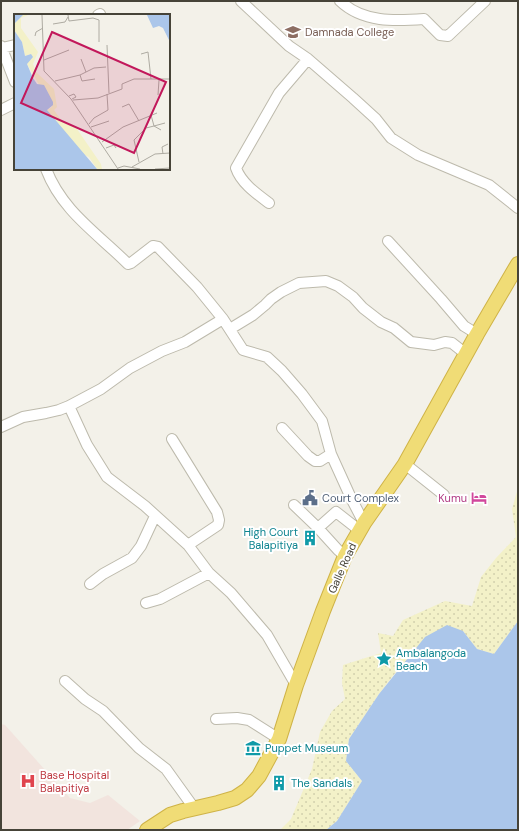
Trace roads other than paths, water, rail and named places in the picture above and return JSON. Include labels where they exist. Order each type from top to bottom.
[{"type":"highway","name":"Galle Road","points":[[147,830],[170,815],[235,798],[247,790],[259,776],[279,738],[296,685],[345,556],[362,527],[405,464],[477,334],[518,264]]},
{"type":"street","points":[[340,1],[349,8],[363,15],[392,20],[424,19],[440,35],[448,36],[485,1]]},
{"type":"street","points":[[244,2],[289,46],[308,60],[376,119],[391,138],[418,155],[489,185],[518,208]]},
{"type":"street","points":[[14,45],[2,47],[14,75]]},
{"type":"street","points":[[269,203],[245,183],[238,175],[236,168],[279,93],[308,60]]},
{"type":"street","points":[[1,110],[14,104]]},
{"type":"street","points":[[46,170],[51,183],[66,205],[103,242],[128,264],[153,246],[158,247],[197,287],[223,319],[242,350],[267,357],[282,371],[302,394],[322,421],[331,454],[351,498],[362,527]]},
{"type":"street","points":[[388,241],[464,326],[477,334]]},
{"type":"street","points":[[230,329],[253,315],[281,292],[299,283],[326,281],[338,286],[381,322],[394,328],[412,342],[434,345],[445,342],[452,343],[466,354]]},
{"type":"street","points":[[1,427],[23,417],[46,414],[69,406],[101,389],[121,374],[140,363],[162,351],[185,342],[223,319]]},
{"type":"street","points":[[69,406],[87,445],[107,477],[145,506],[188,545],[209,573],[230,592],[267,635],[296,685]]},
{"type":"street","points":[[282,428],[308,456],[315,461],[320,461],[331,454]]},
{"type":"street","points":[[172,439],[217,512],[219,520],[218,525],[188,545]]},
{"type":"street","points":[[405,464],[444,495]]},
{"type":"street","points":[[294,505],[345,556]]},
{"type":"street","points":[[318,528],[336,512],[362,527]]},
{"type":"street","points":[[90,584],[103,574],[132,558],[141,546],[155,516]]},
{"type":"street","points":[[146,602],[160,599],[209,573]]},
{"type":"street","points":[[65,680],[85,699],[103,711],[139,748],[166,769],[194,808]]},
{"type":"street","points":[[216,719],[238,718],[249,720],[279,738]]},
{"type":"water","points":[[518,621],[518,830],[326,830],[337,821],[362,781],[346,761],[349,739],[379,694],[425,637],[447,625],[463,631],[477,649],[494,654]]},
{"type":"place","name":"Damnada College","points":[[293,32]]},
{"type":"place","name":"Court Complex","points":[[310,498]]},
{"type":"place","name":"Kumu","points":[[479,498]]},
{"type":"place","name":"High Court Balapitiya","points":[[310,538]]},
{"type":"place","name":"Ambalangoda Beach","points":[[384,659]]},
{"type":"place","name":"Puppet Museum","points":[[253,748]]},
{"type":"place","name":"Base Hospital Balapitiya","points":[[28,781]]},
{"type":"place","name":"The Sandals","points":[[279,783]]}]
